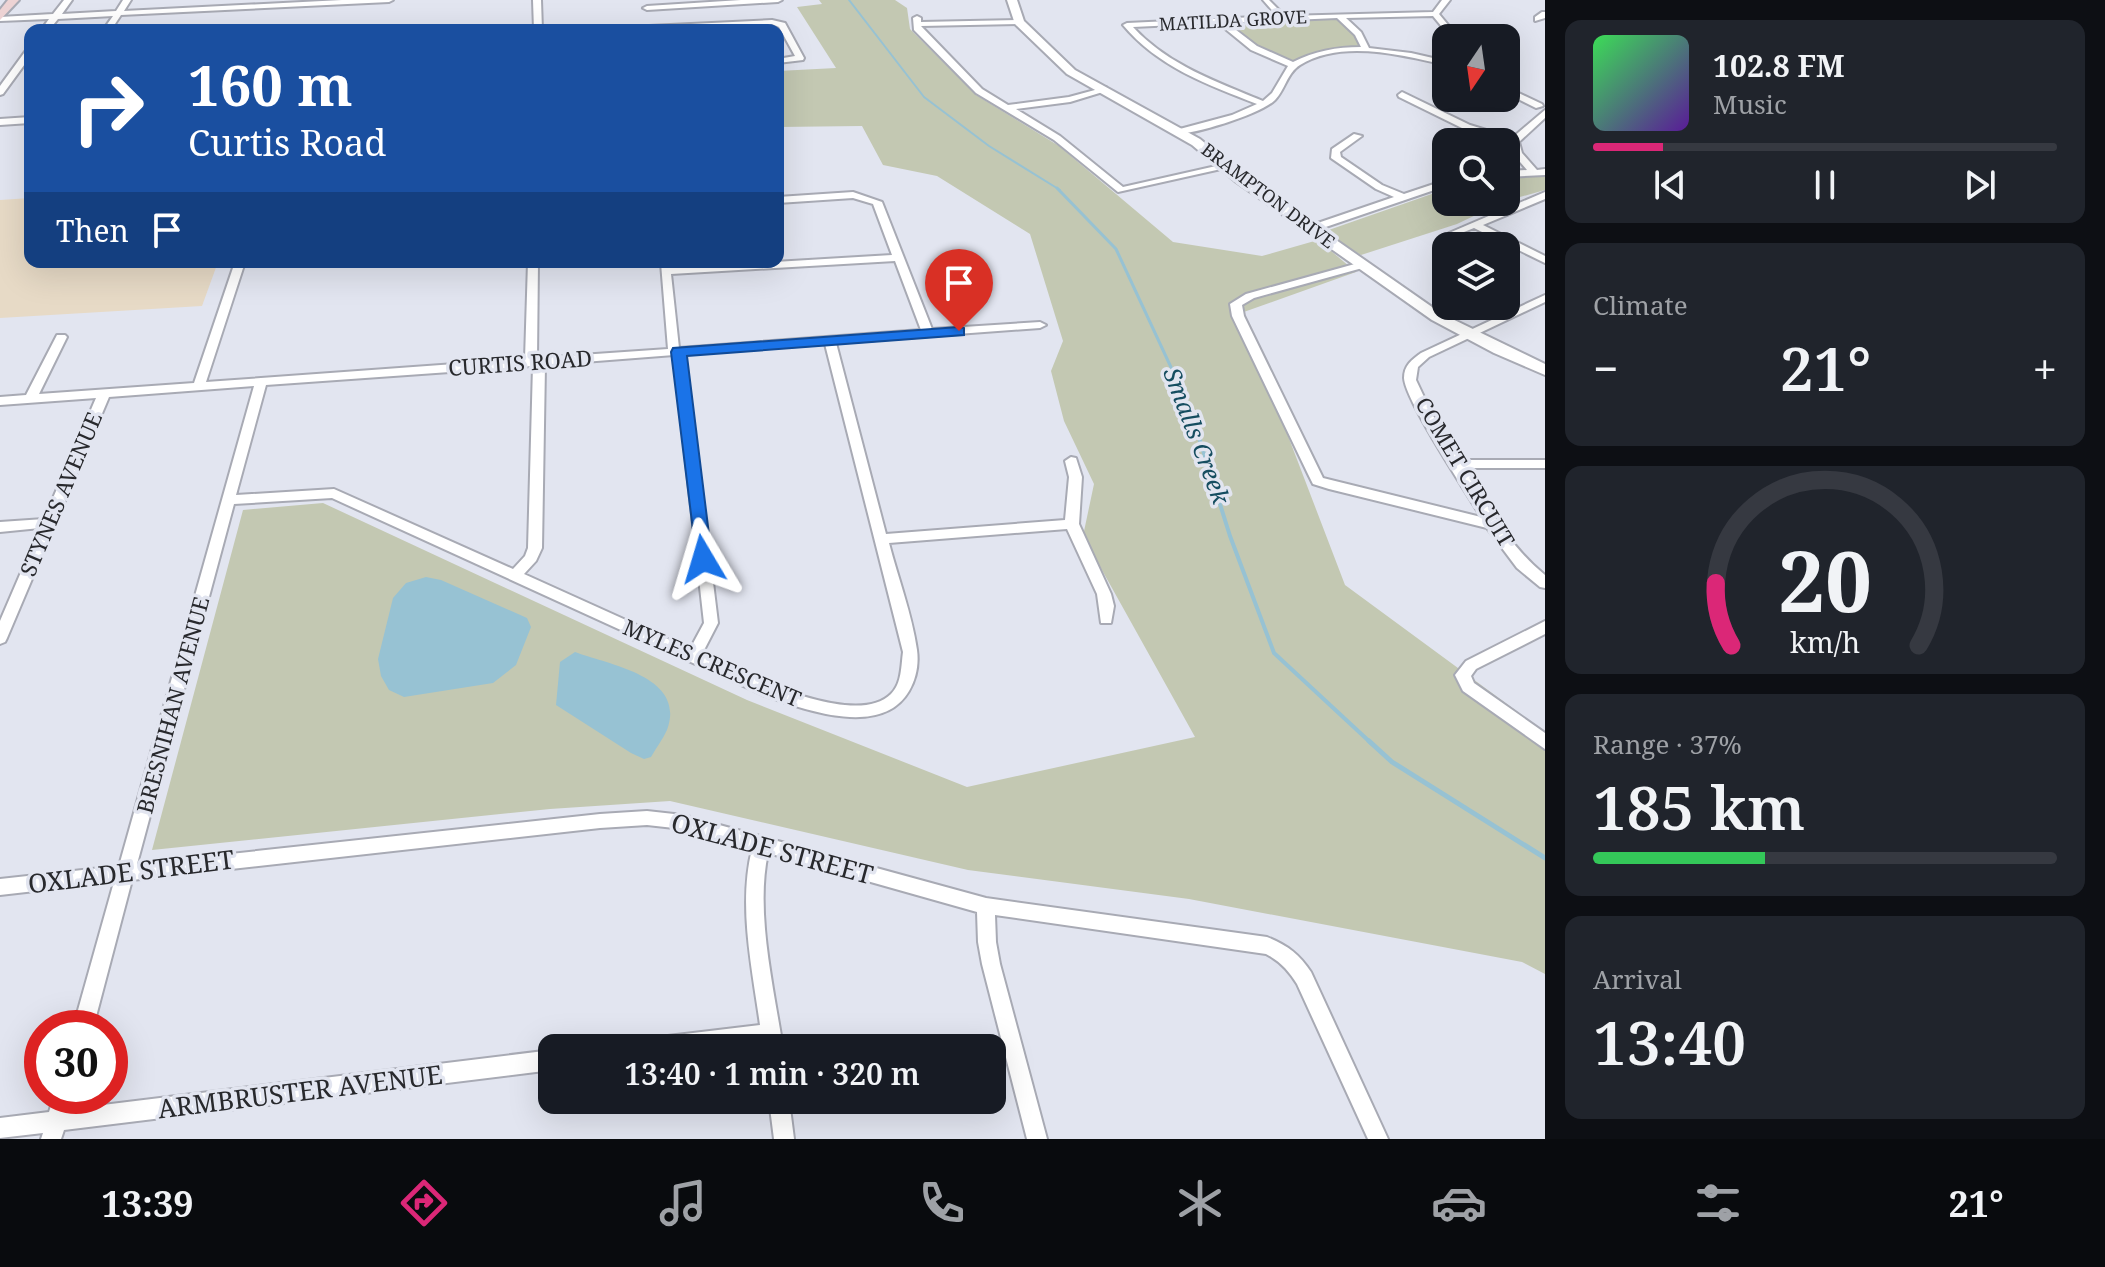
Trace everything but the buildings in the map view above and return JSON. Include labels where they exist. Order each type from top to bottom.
[{"type":"main road","points":[[0,18],[14,0]]},
{"type":"street","points":[[50,24],[68,0]]},
{"type":"street","points":[[100,24],[116,0]]},
{"type":"street","points":[[111,24],[127,0]]},
{"type":"street","points":[[0,18],[389,0]]},
{"type":"street","points":[[537,0],[538,24]]},
{"type":"street","points":[[649,24],[647,4],[778,0]]},
{"type":"street","name":"BRAMPTON DRIVE","points":[[1012,0],[1019,22],[1071,72],[1179,132],[1310,229],[1469,335],[1545,370]]},
{"type":"street","points":[[1443,24],[1435,14],[1446,0]]},
{"type":"street","points":[[1266,1],[1284,19]]},
{"type":"street","name":"MATILDA GROVE","points":[[1264,104],[1165,58],[1140,41],[1127,25],[1435,14]]},
{"type":"street","points":[[1339,16],[1358,34],[1366,50]]},
{"type":"street","points":[[1019,22],[917,21],[920,32],[979,91],[1057,138],[1121,190],[1225,167]]},
{"type":"street","points":[[1222,23],[1254,48],[1293,65]]},
{"type":"street","points":[[737,24],[779,24]]},
{"type":"street","points":[[784,29],[800,58],[784,60]]},
{"type":"street","points":[[1179,132],[1264,104],[1274,97],[1293,65],[1326,53],[1366,50],[1432,61]]},
{"type":"street","points":[[0,92],[24,59]]},
{"type":"street","points":[[1006,108],[1070,99],[1103,89]]},
{"type":"street","points":[[1402,95],[1470,128]]},
{"type":"street","points":[[1520,97],[1544,109],[1520,135]]},
{"type":"street","points":[[0,122],[24,120]]},
{"type":"street","points":[[1357,136],[1339,146],[1335,151],[1336,158],[1379,187],[1402,197]]},
{"type":"street","points":[[1520,156],[1533,171]]},
{"type":"street","points":[[1520,172],[1545,172]]},
{"type":"street","points":[[1310,229],[1432,187]]},
{"type":"street","points":[[784,200],[853,195],[872,199],[879,206],[928,334]]},
{"type":"street","points":[[1457,232],[1545,195]]},
{"type":"street","points":[[1476,225],[1545,260]]},
{"type":"street","points":[[784,262],[898,258]]},
{"type":"street","points":[[1362,265],[1250,296],[1236,304],[1238,316],[1314,474],[1318,481],[1334,486],[1492,524]]},
{"type":"street","points":[[199,386],[238,268]]},
{"type":"street","points":[[515,575],[531,558],[535,548],[533,268]]},
{"type":"street","points":[[665,268],[711,623],[692,658]]},
{"type":"street","points":[[1469,335],[1545,298]]},
{"type":"street","name":"CURTIS ROAD","points":[[0,401],[1040,325]]},
{"type":"street","name":"COMET CIRCUIT","points":[[1469,335],[1425,355],[1412,366],[1410,380],[1426,414],[1459,464],[1492,524],[1522,564],[1545,583]]},
{"type":"street","points":[[31,398],[61,337]]},
{"type":"street","name":"MYLES CRESCENT","points":[[228,500],[334,493],[768,691],[832,712],[865,712],[891,701],[907,683],[910,652],[830,341]]},
{"type":"street","name":"BRESNIHAN AVENUE","points":[[88,1010],[261,382]]},
{"type":"street","name":"STYNES AVENUE","points":[[0,638],[104,394]]},
{"type":"street","points":[[1071,461],[1075,478],[1072,524],[1108,603],[1106,619]]},
{"type":"street","points":[[1459,464],[1545,464]]},
{"type":"street","points":[[0,527],[49,523]]},
{"type":"street","points":[[881,539],[1072,524]]},
{"type":"street","points":[[1545,627],[1471,665],[1463,675],[1468,687],[1545,742]]},
{"type":"street","name":"OXLADE STREET","points":[[0,887],[647,818],[683,822],[986,906],[1230,939],[1281,952],[1296,965],[1304,978],[1378,1139]]},
{"type":"street","points":[[762,844],[756,859],[755,895],[771,1034]]},
{"type":"street","points":[[986,906],[991,964],[1037,1139]]},
{"type":"street","name":"ARMBRUSTER AVENUE","points":[[0,1128],[54,1130],[538,1062]]},
{"type":"street","points":[[781,1114],[784,1139]]},
{"type":"shaded area","points":[[24,198],[24,268],[216,268],[202,306],[0,318],[0,200]]},
{"type":"green space","points":[[819,0],[895,0],[907,8],[910,29],[976,95],[1059,146],[1173,242],[1262,256],[1318,240],[1356,272],[1241,313],[1345,585],[1545,732],[1545,974],[1522,962],[1189,899],[968,870],[670,801],[550,809],[152,850],[243,510],[323,503],[747,700],[967,787],[1195,737],[1083,536],[1094,484],[1064,421],[1051,371],[1063,341],[1030,234],[937,176],[883,165],[862,126],[784,127],[784,71],[836,68],[797,7],[822,4]]},
{"type":"green space","points":[[1335,18],[1356,34],[1361,47],[1313,53],[1293,62],[1260,49],[1229,25]]},
{"type":"green space","points":[[1545,175],[1545,190],[1520,197],[1520,176]]},
{"type":"green space","points":[[1432,194],[1432,216],[1474,216],[1361,255],[1323,232]]},
{"type":"water","points":[[426,577],[441,580],[527,618],[531,627],[516,665],[493,683],[404,697],[389,690],[381,676],[378,659],[393,598],[406,583]]},
{"type":"water","points":[[575,652],[641,676],[656,685],[666,697],[670,712],[667,730],[651,757],[644,759],[631,753],[556,705],[560,662]]},
{"type":"waterway","name":"Smalls Creek","points":[[849,0],[924,97],[989,146],[1057,188]]},
{"type":"waterway","name":"Smalls Creek","points":[[1057,188],[1116,249],[1189,406],[1197,433]]},
{"type":"waterway","name":"Smalls Creek","points":[[1197,431],[1230,536],[1274,653],[1371,743]]},
{"type":"waterway","name":"Smalls Creek","points":[[1369,741],[1392,762],[1545,858]]},
{"type":"route","points":[[703,559],[679,352],[959,331]]}]
